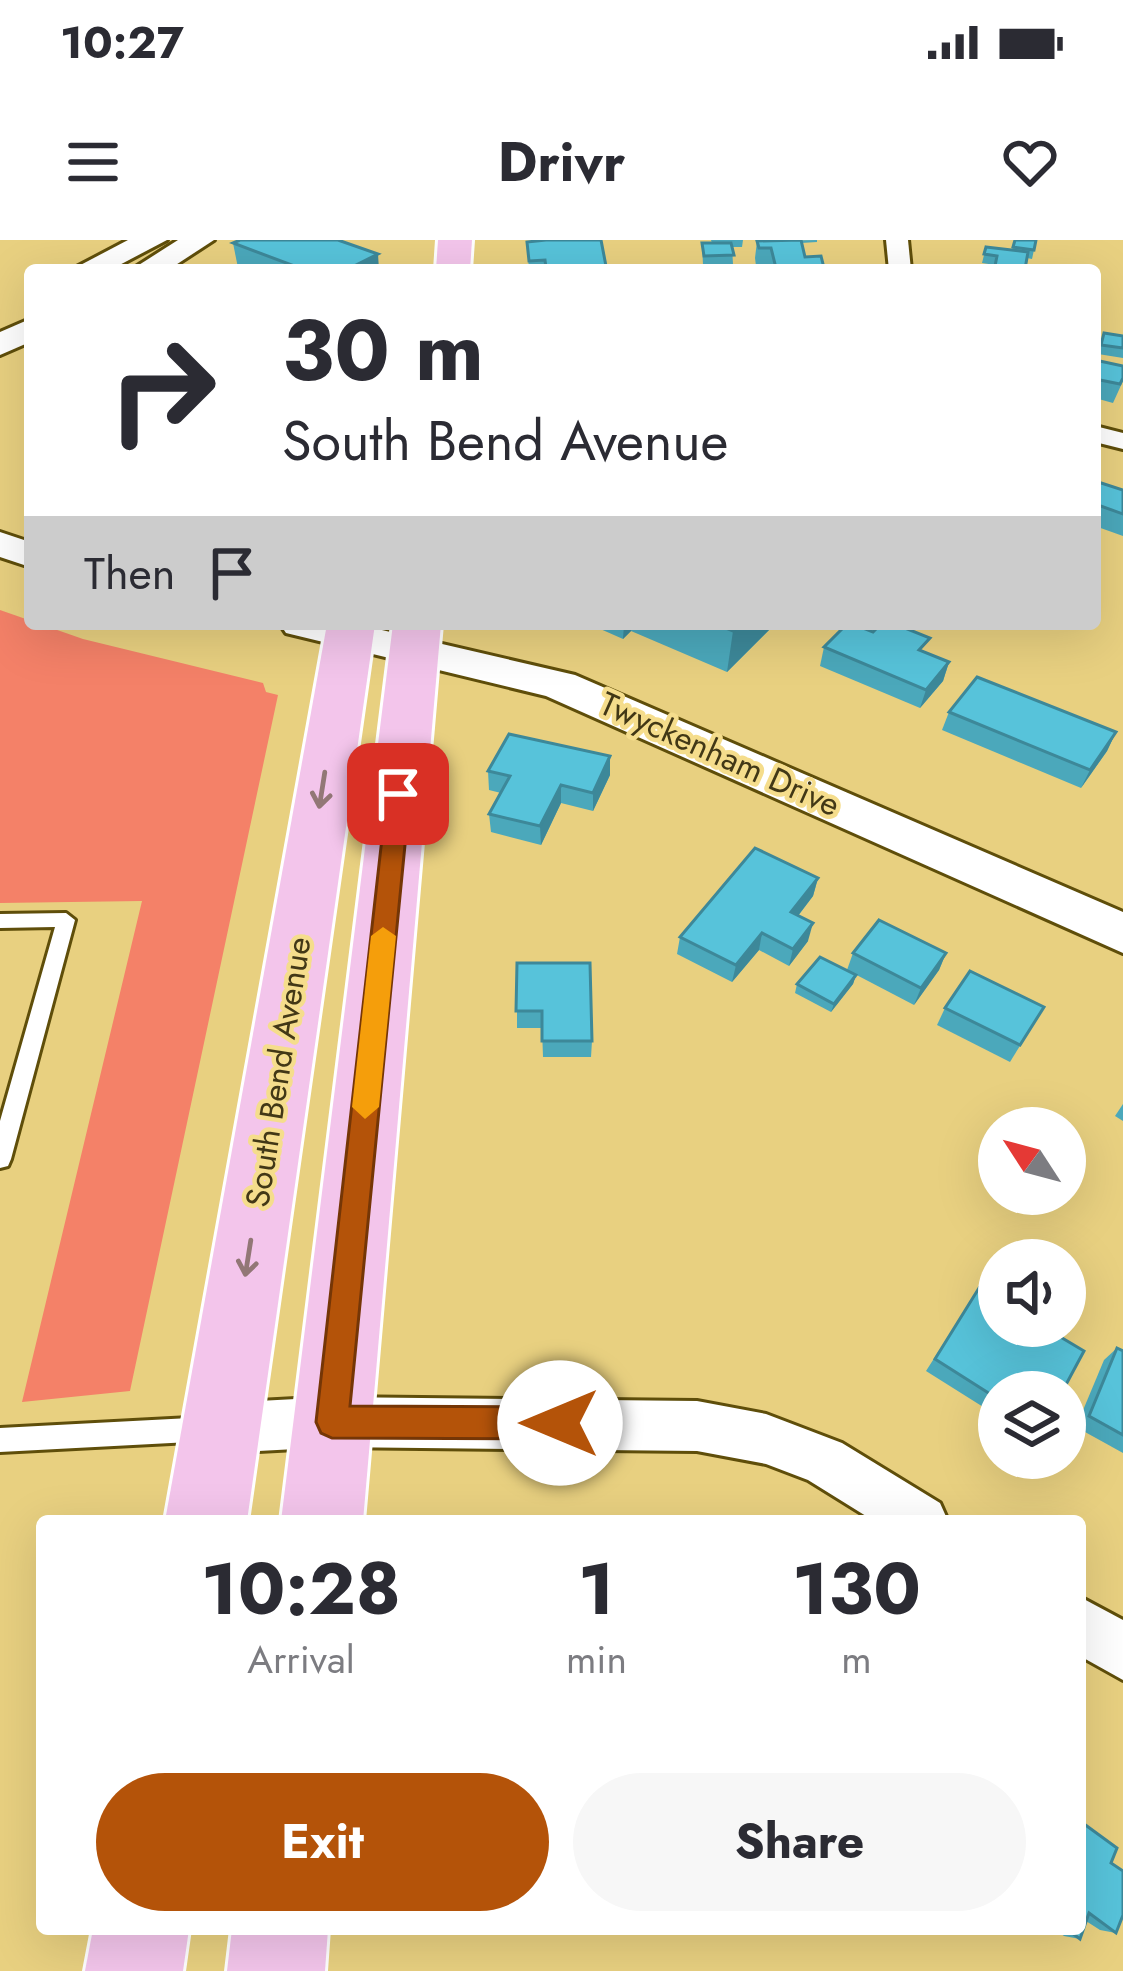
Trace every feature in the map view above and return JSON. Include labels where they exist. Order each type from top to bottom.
[{"type":"main road","name":"South Bend Avenue","points":[[207,1515],[334,630]]},
{"type":"main road","points":[[323,1515],[416,635]]},
{"type":"main road","points":[[134,1971],[140,1935]]},
{"type":"main road","points":[[276,1971],[279,1935]]},
{"type":"street","points":[[99,264],[152,240]]},
{"type":"street","points":[[157,264],[199,240]]},
{"type":"street","name":"Twyckenham Drive","points":[[365,630],[416,635],[581,694],[1123,934]]},
{"type":"street","points":[[221,1428],[332,1422],[697,1426],[766,1439],[824,1460],[912,1515]]},
{"type":"street","points":[[1086,1628],[1123,1652]]},
{"type":"lane","points":[[0,921],[66,920],[0,1160]]},
{"type":"lane","points":[[0,1440],[221,1428]]},
{"type":"shaded area","points":[[0,610],[24,618],[24,630],[57,630],[263,683],[266,692],[278,695],[130,1391],[22,1402],[142,901],[0,903]]},
{"type":"building","points":[[338,240],[378,254],[358,264],[289,264],[233,243]]},
{"type":"building","points":[[601,240],[606,264],[529,261],[527,242]]},
{"type":"building","points":[[801,240],[805,257],[821,256],[823,264],[775,264],[771,248],[759,248],[757,241]]},
{"type":"building","points":[[1015,240],[1036,240],[1034,250],[1013,247]]},
{"type":"building","points":[[702,243],[731,243],[734,255],[704,256]]},
{"type":"building","points":[[986,247],[1028,252],[1026,264],[995,264],[997,256],[984,254]]},
{"type":"building","points":[[1104,333],[1123,336],[1123,348],[1101,345]]},
{"type":"building","points":[[1101,361],[1123,366],[1120,384],[1101,380]]},
{"type":"building","points":[[1101,483],[1123,490],[1123,514],[1101,506]]},
{"type":"building","points":[[841,630],[910,630],[930,638],[919,650],[949,662],[926,690],[824,647]]},
{"type":"building","points":[[977,677],[1116,732],[1090,770],[949,712]]},
{"type":"building","points":[[509,734],[610,756],[593,793],[561,785],[540,826],[489,814],[510,776],[488,771]]},
{"type":"building","points":[[755,848],[818,878],[791,912],[813,923],[793,949],[762,933],[736,965],[680,937]]},
{"type":"building","points":[[879,920],[946,953],[921,988],[853,953]]},
{"type":"building","points":[[820,957],[856,975],[834,1004],[797,984]]},
{"type":"building","points":[[517,963],[590,963],[592,1041],[542,1041],[542,1011],[516,1011]]},
{"type":"building","points":[[970,971],[1044,1007],[1020,1045],[945,1008]]},
{"type":"building","points":[[978,1290],[978,1347],[1077,1347],[1084,1351],[1073,1371],[978,1371],[978,1386],[935,1359]]},
{"type":"building","points":[[1117,1348],[1123,1351],[1123,1435],[1089,1416]]},
{"type":"building","points":[[1086,1825],[1117,1848],[1111,1863],[1123,1871],[1123,1915],[1116,1933],[1089,1913],[1086,1922]]},
{"type":"slow traffic","points":[[365,1107],[383,936]]},
{"type":"route","points":[[398,794],[332,1422],[560,1423]]}]
